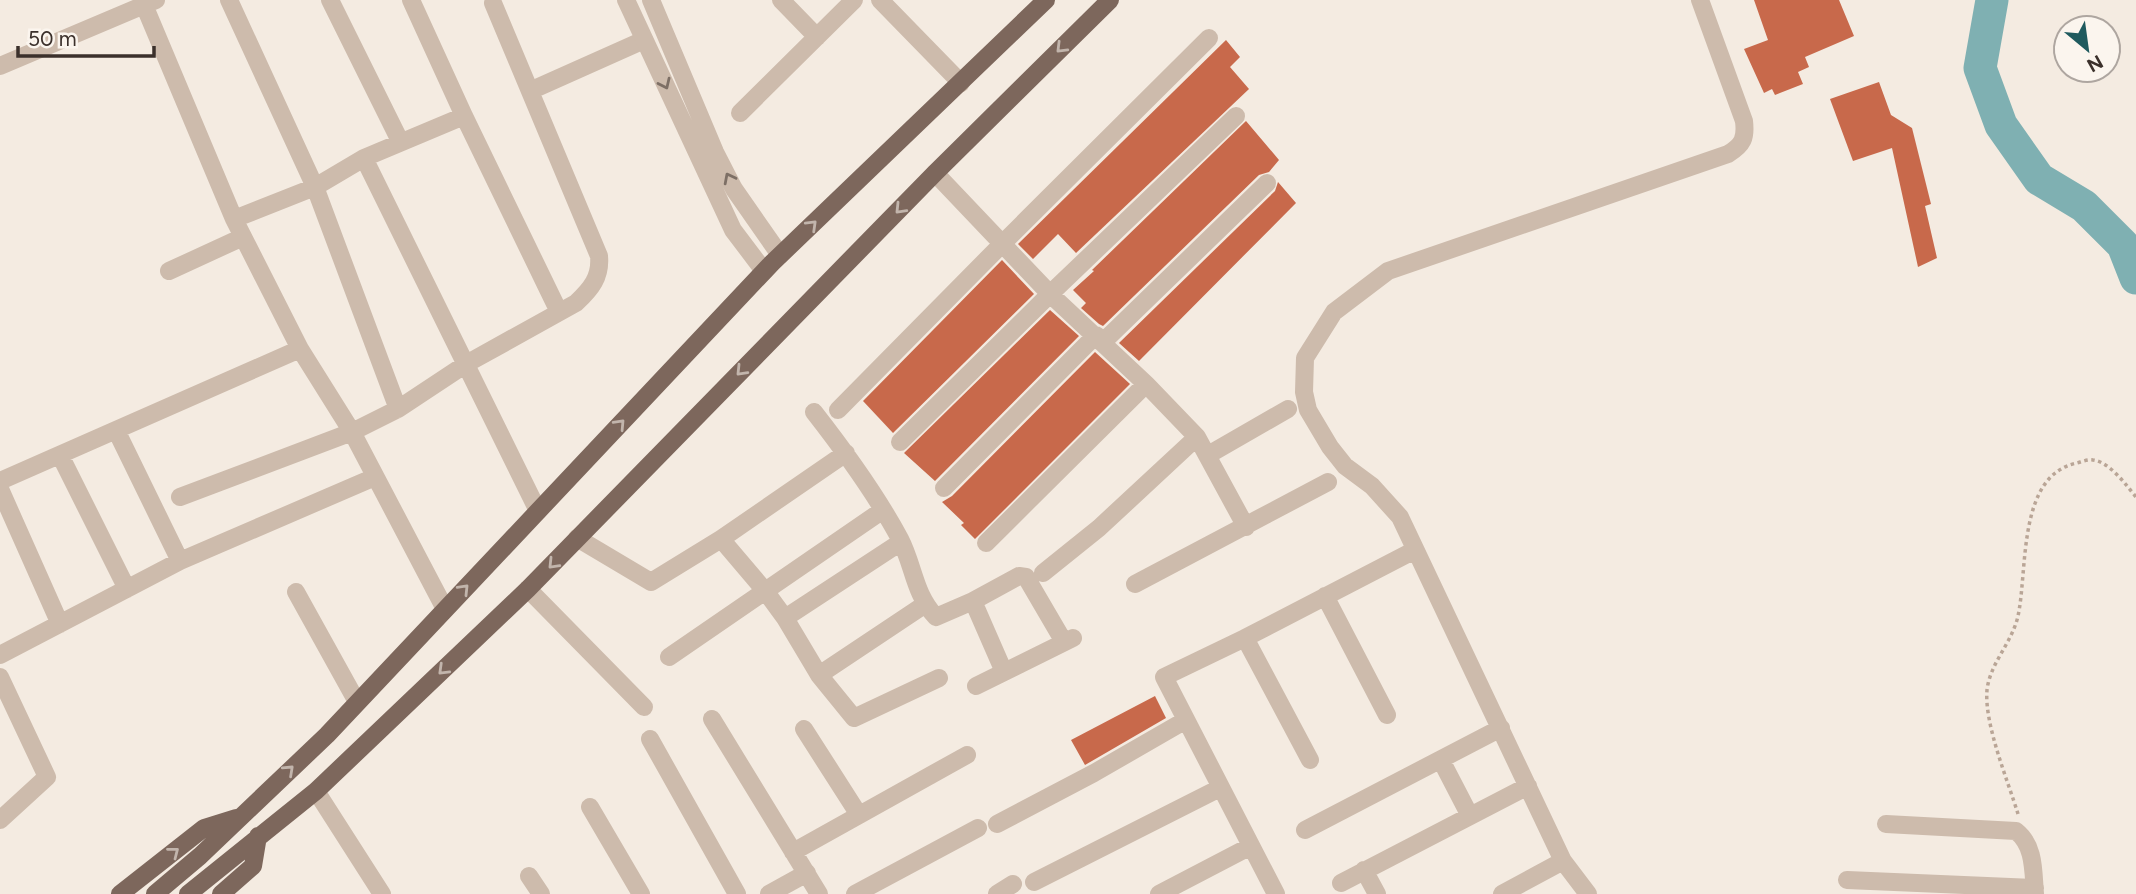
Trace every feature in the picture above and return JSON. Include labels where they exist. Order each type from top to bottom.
[{"type":"main road","points":[[156,894],[200,856],[327,735],[764,271],[1046,0]]},
{"type":"main road","points":[[188,894],[317,791],[528,589],[935,173],[1110,0]]},
{"type":"main road","points":[[120,894],[204,828],[239,817]]},
{"type":"main road","points":[[221,894],[253,866],[258,836]]},
{"type":"street","points":[[229,0],[315,187],[398,409]]},
{"type":"street","points":[[330,0],[400,141]]},
{"type":"street","points":[[411,0],[559,312]]},
{"type":"street","points":[[626,0],[733,230],[764,271]]},
{"type":"street","points":[[651,0],[715,152],[734,189],[780,255]]},
{"type":"street","points":[[781,0],[817,37]]},
{"type":"street","points":[[740,113],[854,0]]},
{"type":"street","points":[[880,0],[961,83]]},
{"type":"street","points":[[1588,894],[1563,861],[1400,517],[1372,486],[1345,467],[1308,410],[1304,392],[1306,358],[1334,312],[1388,271],[1739,148],[1745,135],[1744,121],[1700,0]]},
{"type":"street","points":[[0,66],[147,2],[234,219],[300,349],[352,432],[445,609]]},
{"type":"street","points":[[180,497],[352,432],[398,409],[466,364],[576,303],[589,290],[600,270],[599,256],[493,3]]},
{"type":"street","points":[[838,410],[1209,38]]},
{"type":"street","points":[[531,90],[644,40]]},
{"type":"street","points":[[234,219],[315,187],[364,158],[464,116]]},
{"type":"street","points":[[900,442],[1236,116]]},
{"type":"street","points":[[364,158],[538,511]]},
{"type":"street","points":[[935,173],[1050,294],[1100,339],[1197,437],[1246,527]]},
{"type":"street","points":[[944,488],[1267,183]]},
{"type":"street","points":[[169,271],[243,237]]},
{"type":"street","points":[[0,481],[300,349]]},
{"type":"street","points":[[986,543],[1146,384]]},
{"type":"street","points":[[1208,455],[1289,409]]},
{"type":"street","points":[[814,412],[846,453],[883,510],[901,542],[924,605],[936,617],[1019,576],[1026,577],[1068,640],[976,686]]},
{"type":"street","points":[[116,430],[180,561]]},
{"type":"street","points":[[1043,573],[1099,527],[1197,437]]},
{"type":"street","points":[[577,538],[651,582],[721,539],[846,453]]},
{"type":"street","points":[[60,455],[127,589]]},
{"type":"street","points":[[0,655],[180,561],[375,477]]},
{"type":"street","points":[[1135,584],[1328,482]]},
{"type":"street","points":[[0,489],[60,624]]},
{"type":"street","points":[[669,657],[883,510]]},
{"type":"street","points":[[721,539],[766,592],[819,675],[854,718],[939,678]]},
{"type":"street","points":[[785,618],[901,542]]},
{"type":"street","points":[[1276,894],[1164,677],[1415,550]]},
{"type":"street","points":[[528,589],[644,707]]},
{"type":"street","points":[[296,592],[357,702]]},
{"type":"street","points":[[1325,596],[1387,715]]},
{"type":"street","points":[[973,601],[1004,671]]},
{"type":"street","points":[[819,675],[924,605]]},
{"type":"street","points":[[1245,638],[1310,761]]},
{"type":"street","points":[[0,677],[47,777],[2,814]]},
{"type":"street","points":[[712,719],[819,894]]},
{"type":"street","points":[[997,824],[1186,720]]},
{"type":"street","points":[[1306,830],[1501,728]]},
{"type":"street","points":[[804,729],[859,815]]},
{"type":"street","points":[[649,738],[737,894]]},
{"type":"street","points":[[793,852],[967,755]]},
{"type":"street","points":[[1441,760],[1470,816]]},
{"type":"street","points":[[1341,883],[1528,786]]},
{"type":"street","points":[[1034,883],[1220,788]]},
{"type":"street","points":[[317,791],[382,894]]},
{"type":"street","points":[[590,807],[641,894]]},
{"type":"street","points":[[1847,880],[2035,891],[2030,850],[2025,838],[2016,831],[1886,824]]},
{"type":"street","points":[[855,894],[978,828]]},
{"type":"street","points":[[1159,894],[1251,846]]},
{"type":"street","points":[[1502,894],[1563,861]]},
{"type":"street","points":[[1364,870],[1377,894]]},
{"type":"street","points":[[769,894],[807,873]]},
{"type":"street","points":[[529,876],[541,894]]},
{"type":"street","points":[[997,894],[1013,884]]},
{"type":"path","points":[[2025,838],[1987,709],[1987,688],[1995,664],[2011,638],[2018,615],[2031,515],[2043,484],[2065,465],[2093,460],[2115,471],[2136,497]]},
{"type":"building","points":[[1754,0],[1839,0],[1854,36],[1805,57],[1809,67],[1798,72],[1803,84],[1775,95],[1772,89],[1764,93],[1744,49],[1768,40]]},
{"type":"building","points":[[1226,40],[1240,57],[1230,67],[1249,89],[1076,253],[1058,234],[1033,259],[1018,244]]},
{"type":"building","points":[[1879,82],[1891,115],[1912,128],[1931,204],[1925,206],[1937,258],[1918,267],[1892,148],[1853,161],[1830,99]]},
{"type":"building","points":[[1246,121],[1279,160],[1269,172],[1259,175],[1103,326],[1099,324],[1081,308],[1086,303],[1073,290]]},
{"type":"building","points":[[1278,182],[1296,203],[1139,361],[1119,343],[1275,191]]},
{"type":"building","points":[[1002,260],[1034,294],[893,433],[863,401]]},
{"type":"building","points":[[1050,310],[1079,336],[935,481],[904,453]]},
{"type":"building","points":[[1095,352],[1130,384],[975,539],[961,525],[964,523],[942,502],[952,496]]},
{"type":"building","points":[[1155,696],[1166,718],[1085,765],[1071,740]]},
{"type":"waterway","points":[[1992,0],[1980,68],[2001,125],[2039,179],[2084,206],[2123,245],[2136,278]]}]
